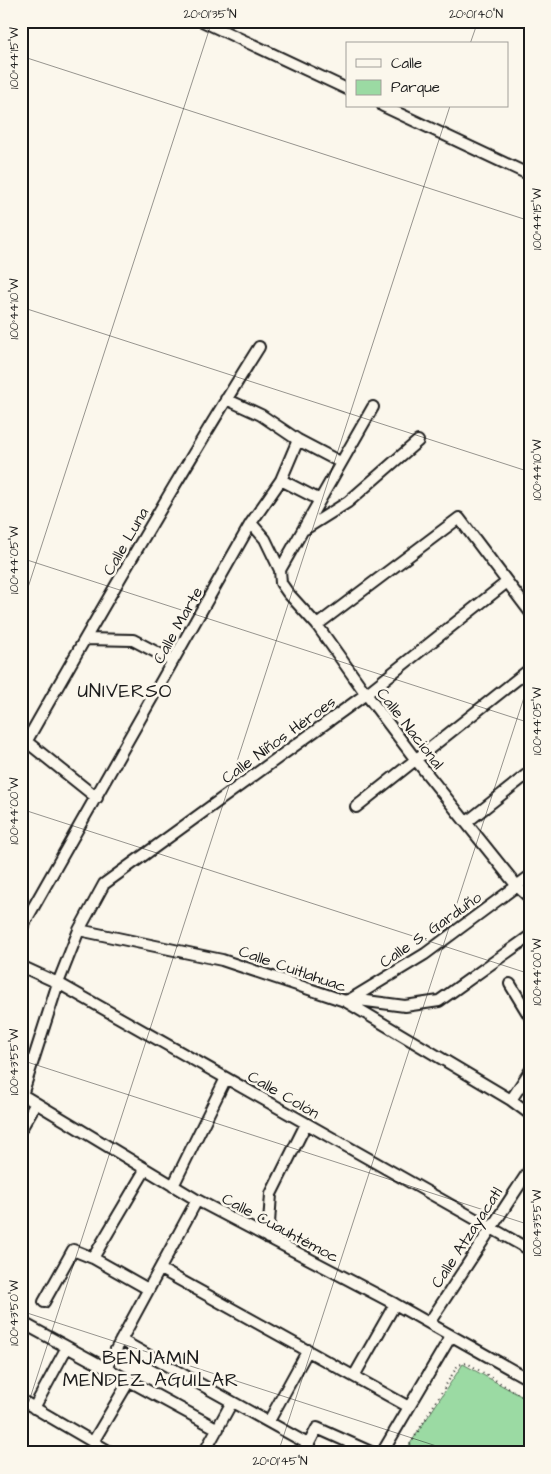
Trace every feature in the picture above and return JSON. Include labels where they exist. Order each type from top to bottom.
[{"type":"street","points":[[202,21],[346,89]]},
{"type":"street","points":[[387,108],[530,175]]},
{"type":"street","name":"Calle Luna","points":[[24,747],[226,399],[259,347]]},
{"type":"street","points":[[226,399],[261,415],[298,440],[340,462]]},
{"type":"street","points":[[280,570],[373,407]]},
{"type":"street","name":"Calle Marte","points":[[21,929],[97,798],[251,523],[281,480],[298,440]]},
{"type":"street","points":[[303,530],[348,502],[418,441]]},
{"type":"street","points":[[281,480],[320,500]]},
{"type":"street","points":[[317,625],[459,518],[530,612]]},
{"type":"street","name":"Calle Nacional","points":[[251,523],[265,539],[280,570],[281,583],[288,593],[317,625],[416,760],[517,886],[530,898]]},
{"type":"street","name":"Calle Niños Héroes","points":[[21,1094],[58,983],[79,930],[104,884],[366,694],[507,582]]},
{"type":"street","points":[[85,639],[133,640],[173,662]]},
{"type":"street","points":[[356,807],[530,669]]},
{"type":"street","points":[[24,747],[97,798]]},
{"type":"street","points":[[467,822],[530,772]]},
{"type":"street","name":"Calle S. Garduño","points":[[348,1000],[425,954],[530,876]]},
{"type":"street","name":"Calle Cuitlahuac","points":[[79,930],[222,960],[348,1000],[511,1100],[530,1114]]},
{"type":"street","points":[[348,1000],[405,1006],[439,1001],[530,936]]},
{"type":"street","name":"Calle Colón","points":[[21,966],[58,983],[530,1250]]},
{"type":"street","points":[[510,984],[530,1016]]},
{"type":"street","points":[[511,1100],[530,1071]]},
{"type":"street","points":[[173,1186],[226,1078]]},
{"type":"street","name":"Calle Cuauhtémoc","points":[[21,1094],[197,1200],[395,1304],[530,1380]]},
{"type":"street","points":[[21,1129],[36,1104]]},
{"type":"street","points":[[268,1238],[271,1194],[306,1124]]},
{"type":"street","name":"Calle Atzayacatl","points":[[429,1323],[490,1227],[530,1169]]},
{"type":"street","points":[[93,1258],[145,1170]]},
{"type":"street","points":[[106,1368],[197,1200]]},
{"type":"street","points":[[44,1302],[73,1250],[93,1258],[148,1289]]},
{"type":"street","points":[[160,1269],[409,1407]]},
{"type":"street","points":[[354,1376],[395,1304]]},
{"type":"street","points":[[21,1322],[218,1429]]},
{"type":"street","points":[[382,1453],[451,1336]]},
{"type":"street","points":[[121,1340],[268,1421],[306,1448],[317,1428],[373,1453]]},
{"type":"street","points":[[34,1408],[67,1347]]},
{"type":"street","points":[[268,1421],[308,1350]]},
{"type":"street","points":[[93,1442],[129,1381]]},
{"type":"street","points":[[21,1400],[112,1453]]},
{"type":"street","points":[[204,1453],[232,1402]]},
{"type":"path","points":[[405,1453],[458,1365],[467,1363],[530,1401]]},
{"type":"green space","points":[[463,1364],[530,1401],[530,1453],[404,1453]]},
{"type":"district","name":"UNIVERSO","points":[[125,690]]},
{"type":"district","name":"BENJAMIN MENDEZ AGUILAR","points":[[151,1368]]}]
